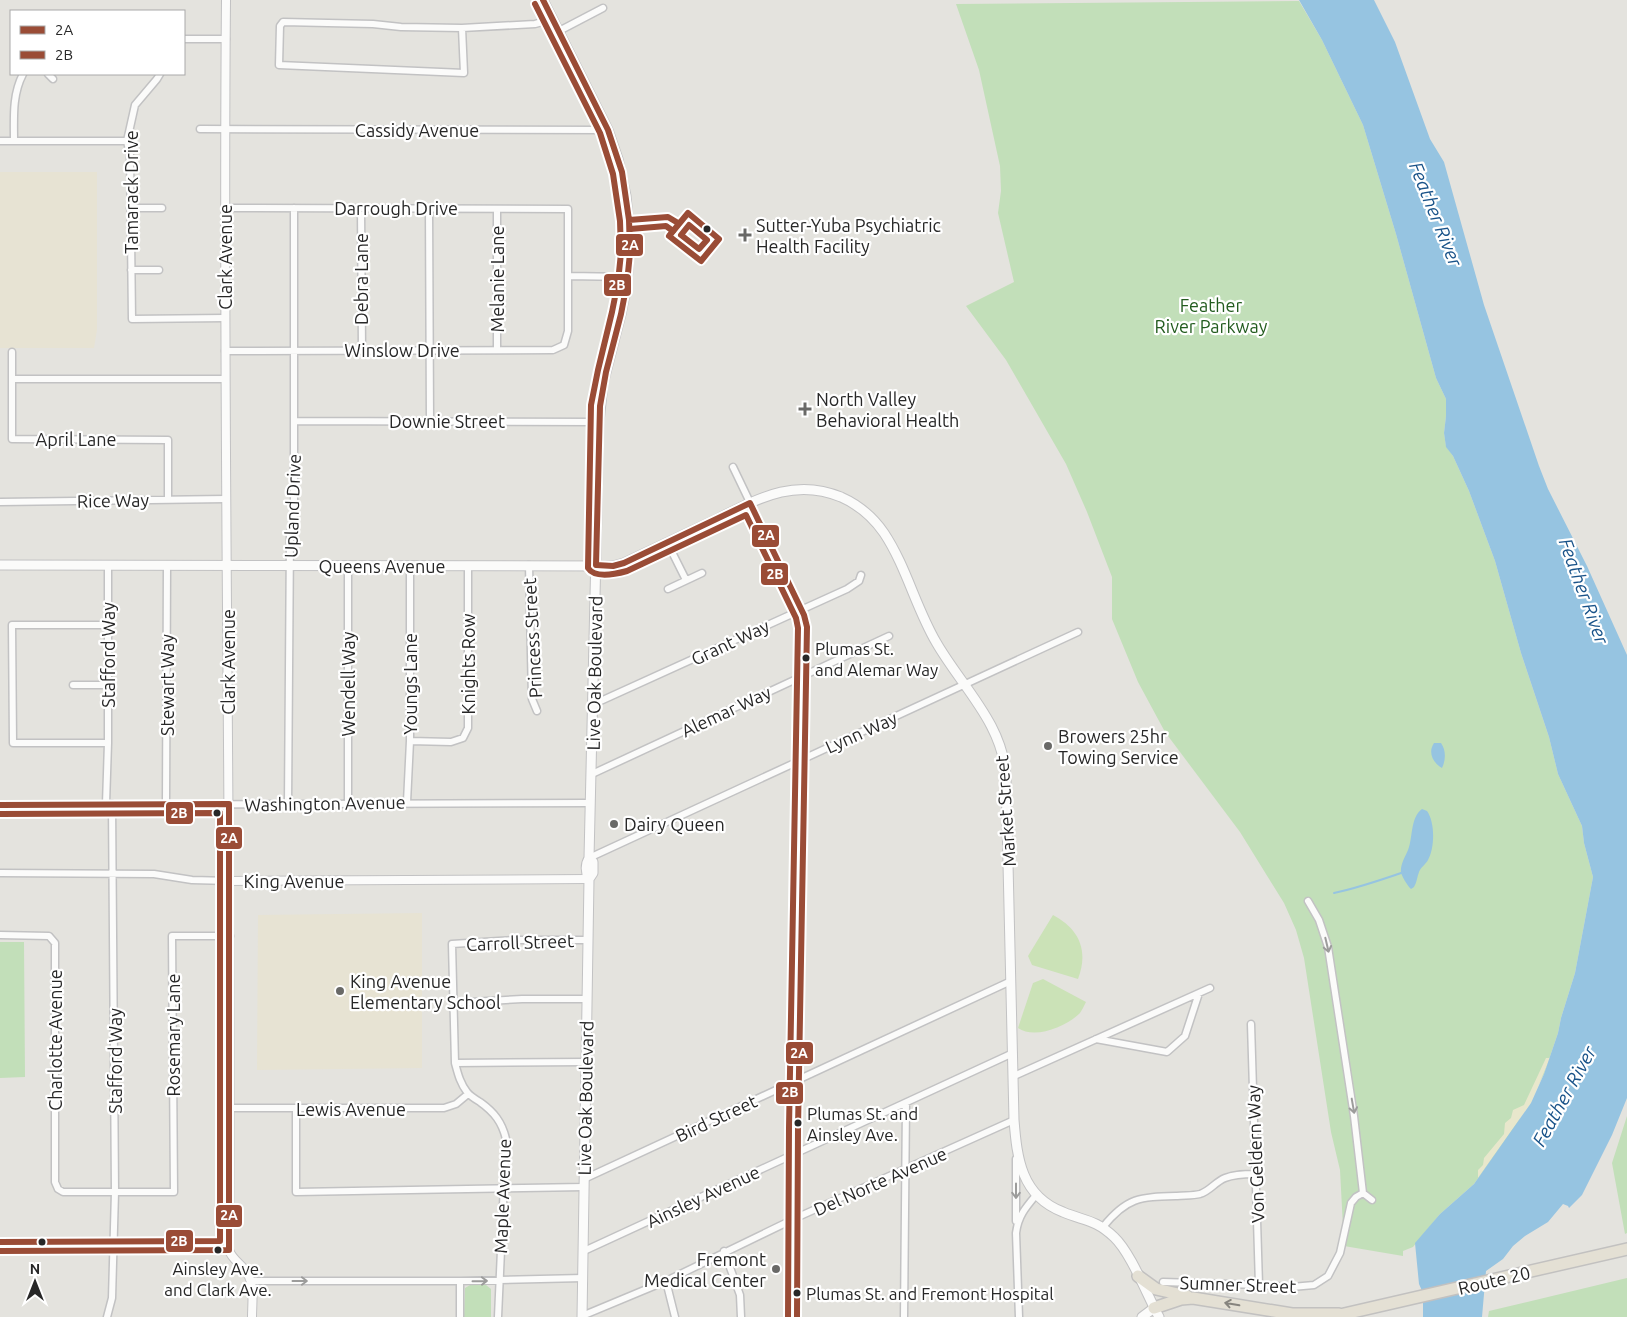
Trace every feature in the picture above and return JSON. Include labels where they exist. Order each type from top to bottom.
[{"type":"highway","name":"Route 20","points":[[1358,1314],[1627,1249]]},
{"type":"highway","name":"Route 20","points":[[1358,1314],[1627,1256]]},
{"type":"highway","points":[[1138,1276],[1156,1289],[1193,1298],[1292,1314],[1358,1314]]},
{"type":"highway","points":[[1156,1312],[1180,1299],[1193,1298]]},
{"type":"highway","points":[[1331,1317],[1358,1314]]},
{"type":"main road","name":"Live Oak Boulevard","points":[[543,0],[608,130],[622,172],[630,240],[628,277],[623,305],[603,384],[599,422],[594,704],[590,803],[590,858],[593,862],[593,872],[589,879],[582,1316]]},
{"type":"main road","name":"Market Street","points":[[750,503],[780,492],[812,489],[846,499],[866,513],[887,539],[936,642],[966,684],[996,733],[1005,766],[1016,1150],[1025,1178],[1037,1194]]},
{"type":"main road","name":"Queens Avenue","points":[[0,565],[613,566],[624,563],[750,503]]},
{"type":"main road","points":[[1037,1194],[1062,1212],[1088,1219],[1104,1227],[1116,1238],[1125,1251],[1156,1312],[1142,1317]]},
{"type":"street","name":"Clark Avenue","points":[[226,0],[225,378],[230,881],[229,1250]]},
{"type":"street","points":[[559,31],[603,8]]},
{"type":"street","points":[[462,28],[464,72],[279,65],[280,26],[282,22],[462,28],[535,24],[552,19]]},
{"type":"street","points":[[185,39],[226,40]]},
{"type":"street","points":[[14,142],[14,102],[17,86],[22,75]]},
{"type":"street","points":[[49,75],[53,80]]},
{"type":"street","name":"Tamarack Drive","points":[[160,75],[135,104],[128,141],[130,155],[132,319],[225,318]]},
{"type":"street","name":"Cassidy Avenue","points":[[200,129],[608,130]]},
{"type":"street","points":[[0,142],[128,141]]},
{"type":"street","points":[[130,208],[162,208]]},
{"type":"street","name":"Darrough Drive","points":[[225,208],[568,209],[568,276]]},
{"type":"street","name":"Upland Drive","points":[[288,804],[290,535],[294,516],[294,208]]},
{"type":"street","name":"Debra Lane","points":[[361,208],[362,350]]},
{"type":"street","points":[[429,208],[430,422]]},
{"type":"street","name":"Melanie Lane","points":[[497,209],[497,350]]},
{"type":"street","points":[[131,270],[159,270]]},
{"type":"street","points":[[568,276],[628,277]]},
{"type":"street","name":"Winslow Drive","points":[[225,351],[294,349],[553,350],[564,345],[568,331],[568,276]]},
{"type":"street","name":"April Lane","points":[[12,352],[12,439],[168,440],[168,499]]},
{"type":"street","points":[[12,378],[225,378]]},
{"type":"street","name":"Downie Street","points":[[294,421],[599,422]]},
{"type":"street","points":[[733,467],[801,609],[807,627],[797,1317]]},
{"type":"street","name":"Rice Way","points":[[0,502],[226,499]]},
{"type":"street","points":[[668,542],[686,580]]},
{"type":"street","name":"Stafford Way","points":[[107,1317],[112,1298],[115,1192],[114,874],[109,804],[108,565]]},
{"type":"street","name":"Stewart Way","points":[[166,804],[167,565]]},
{"type":"street","name":"Princess Street","points":[[529,565],[532,698],[537,711]]},
{"type":"street","name":"Wendell Way","points":[[348,566],[348,803]]},
{"type":"street","name":"Youngs Lane","points":[[407,802],[410,742],[410,566]]},
{"type":"street","name":"Knights Row","points":[[410,742],[451,742],[463,738],[468,728],[468,566]]},
{"type":"street","points":[[668,589],[702,573]]},
{"type":"street","name":"Grant Way","points":[[594,704],[847,589],[859,581],[861,575]]},
{"type":"street","points":[[108,625],[12,625],[12,645],[13,744],[108,744]]},
{"type":"street","name":"Lynn Way","points":[[590,858],[1078,632]]},
{"type":"street","name":"Alemar Way","points":[[592,774],[888,636]]},
{"type":"street","points":[[73,685],[108,685]]},
{"type":"street","name":"Washington Avenue","points":[[0,805],[407,802],[590,803]]},
{"type":"street","name":"King Avenue","points":[[0,873],[154,874],[192,880],[230,881],[589,879]]},
{"type":"street","points":[[1308,901],[1319,920],[1328,947],[1354,1116],[1363,1193],[1372,1200]]},
{"type":"street","name":"Charlotte Avenue","points":[[0,935],[49,936],[56,943],[56,1182],[58,1189],[63,1192],[115,1192]]},
{"type":"street","name":"Rosemary Lane","points":[[115,1192],[174,1192],[172,936],[230,936]]},
{"type":"street","name":"Carroll Street","points":[[452,944],[515,940],[588,940]]},
{"type":"street","name":"Maple Avenue","points":[[452,944],[455,1063],[460,1080],[468,1094],[498,1118],[504,1127],[506,1139],[498,1317]]},
{"type":"street","name":"Bird Street","points":[[296,1109],[296,1192],[505,1188],[584,1183],[799,1079],[1012,981]]},
{"type":"street","points":[[1014,1076],[1210,988]]},
{"type":"street","points":[[1096,1039],[1168,1052],[1185,1036],[1199,993]]},
{"type":"street","points":[[453,1003],[522,999],[587,999]]},
{"type":"street","name":"Von Geldern Way","points":[[1251,1024],[1259,1284]]},
{"type":"street","name":"Ainsley Avenue","points":[[584,1251],[1013,1053]]},
{"type":"street","points":[[455,1063],[586,1062]]},
{"type":"street","name":"Lewis Avenue","points":[[230,1108],[444,1108],[456,1104],[468,1094]]},
{"type":"street","points":[[904,1317],[906,1103]]},
{"type":"street","name":"Del Norte Avenue","points":[[582,1316],[666,1281],[798,1217],[1014,1120]]},
{"type":"street","name":"Market Street","points":[[1016,1150],[1019,1317]]},
{"type":"street","points":[[1104,1227],[1124,1205],[1141,1198],[1197,1195],[1207,1192],[1225,1178],[1237,1174],[1255,1174]]},
{"type":"street","name":"Sumner Street","points":[[1163,1282],[1259,1284],[1292,1287],[1314,1285],[1328,1276],[1340,1253],[1352,1203],[1356,1197],[1363,1193]]},
{"type":"street","name":"Market Street","points":[[1016,1233],[1022,1212],[1037,1194]]},
{"type":"street","points":[[0,1251],[229,1250],[231,1256],[247,1273],[251,1282],[252,1317]]},
{"type":"street","points":[[724,1252],[740,1295],[741,1317]]},
{"type":"street","points":[[251,1282],[460,1281],[583,1278]]},
{"type":"street","points":[[460,1281],[460,1317]]},
{"type":"street","points":[[666,1281],[676,1317]]},
{"type":"shaded area","points":[[0,172],[97,172],[97,330],[94,348],[0,348]]},
{"type":"shaded area","name":"King Avenue Elementary School","points":[[422,913],[422,1068],[257,1070],[258,915]]},
{"type":"green space","name":"Feather River Parkway","points":[[1299,1],[1322,40],[1363,125],[1436,378],[1446,399],[1444,433],[1446,446],[1453,456],[1469,491],[1495,561],[1521,653],[1549,737],[1558,774],[1582,826],[1584,843],[1593,877],[1575,973],[1544,1074],[1517,1124],[1474,1184],[1440,1214],[1413,1247],[1403,1251],[1403,1256],[1344,1246],[1340,1170],[1331,1132],[1304,958],[1296,930],[1284,903],[1240,832],[1165,732],[1138,682],[1112,619],[1112,577],[1066,464],[1006,360],[966,306],[1014,282],[998,213],[1001,191],[1000,166],[979,70],[956,4]]},
{"type":"green space","points":[[1053,915],[1069,927],[1079,941],[1082,959],[1078,979],[1032,965],[1028,956]]},
{"type":"green space","points":[[0,942],[24,942],[25,1077],[0,1078]]},
{"type":"green space","points":[[1043,979],[1086,1002],[1080,1013],[1059,1027],[1042,1032],[1033,1033],[1025,1031],[1018,1028],[1033,983]]},
{"type":"green space","points":[[1627,1116],[1627,1233],[1625,1234],[1612,1163]]},
{"type":"green space","points":[[1627,1278],[1627,1317],[1488,1317],[1489,1311]]},
{"type":"green space","points":[[470,1285],[486,1285],[491,1289],[491,1317],[464,1317],[465,1288]]},
{"type":"sand","points":[[1546,1058],[1550,1058],[1531,1103],[1478,1178],[1478,1170],[1483,1165],[1484,1158],[1504,1134],[1505,1123],[1511,1118],[1513,1110],[1524,1105]]},
{"type":"water","name":"Feather River","points":[[1299,0],[1374,0],[1395,42],[1430,139],[1444,162],[1484,305],[1539,466],[1548,489],[1587,566],[1627,655],[1627,1098],[1612,1135],[1582,1195],[1569,1208],[1563,1204],[1548,1222],[1525,1236],[1513,1246],[1503,1259],[1486,1271],[1482,1317],[1423,1317],[1423,1293],[1419,1284],[1415,1243],[1440,1214],[1474,1184],[1531,1103],[1544,1074],[1558,1033],[1575,973],[1593,877],[1584,843],[1582,826],[1558,774],[1549,737],[1521,653],[1495,561],[1469,491],[1453,456],[1446,447],[1444,433],[1446,399],[1436,378],[1363,125],[1322,40]]},
{"type":"water","points":[[1434,743],[1441,743],[1445,752],[1442,768],[1432,757],[1431,750]]},
{"type":"water","points":[[1422,809],[1427,811],[1432,821],[1433,842],[1428,860],[1420,870],[1415,885],[1411,889],[1401,873],[1401,867],[1410,845],[1415,818]]},
{"type":"waterway","points":[[1334,893],[1404,872]]},
{"type":"transit line","name":"2A","points":[[543,0],[608,130],[622,172],[629,220],[630,253],[627,283],[600,406],[596,565],[613,566],[624,563],[750,503],[804,615],[807,627],[798,1128],[797,1317]]},
{"type":"transit line","name":"2B","points":[[535,4],[600,133],[613,174],[620,221],[621,253],[618,282],[591,405],[588,568],[601,575],[627,571],[746,515],[796,618],[798,628],[789,1128],[788,1317]]},
{"type":"transit line","name":"2A","points":[[688,213],[719,239],[701,261],[669,236],[688,213]]},
{"type":"transit line","name":"2A","points":[[629,220],[668,217],[678,223]]},
{"type":"transit line","name":"2B","points":[[689,225],[707,240],[699,249],[681,235],[689,225]]},
{"type":"transit line","name":"2B","points":[[630,229],[666,226],[673,231]]},
{"type":"transit line","name":"2A","points":[[0,805],[229,804],[229,1250],[0,1251]]},
{"type":"transit line","name":"2B","points":[[0,814],[220,813],[220,1241],[0,1242]]},
{"type":"place","name":"Sutter-Yuba Psychiatric Health Facility","points":[[745,235]]},
{"type":"place","name":"North Valley Behavioral Health","points":[[805,409]]},
{"type":"place","name":"Plumas St. and Alemar Way","points":[[806,658]]},
{"type":"place","name":"Browers 25hr Towing Service","points":[[1048,746]]},
{"type":"place","name":"Dairy Queen","points":[[614,824]]},
{"type":"place","name":"King Avenue Elementary School","points":[[340,991]]},
{"type":"place","name":"Plumas St. and Ainsley Ave.","points":[[798,1123]]},
{"type":"place","name":"Ainsley Ave. and Clark Ave.","points":[[218,1250]]},
{"type":"place","name":"Fremont Medical Center","points":[[776,1269]]},
{"type":"place","name":"Plumas St. and Fremont Hospital","points":[[797,1293]]}]
